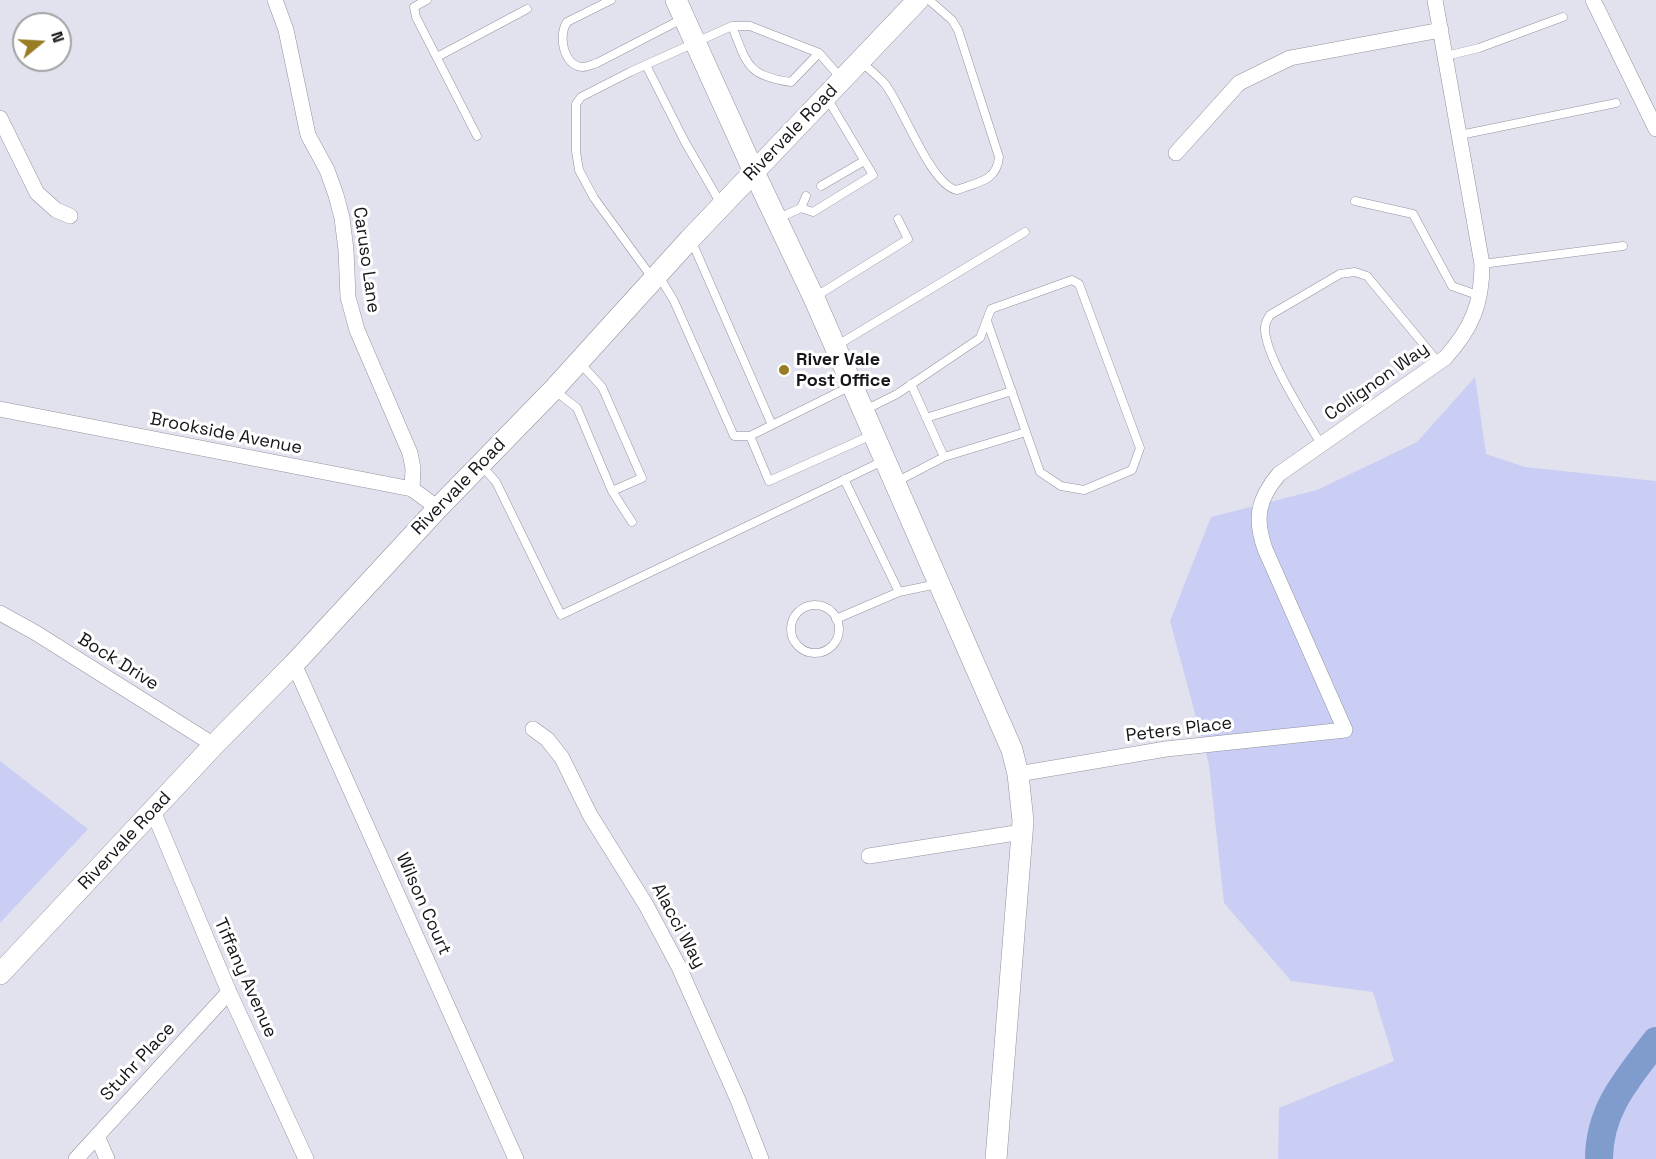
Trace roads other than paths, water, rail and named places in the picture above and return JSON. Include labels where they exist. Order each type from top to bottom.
[{"type":"street","name":"Caruso Lane","points":[[275,0],[286,30],[308,135],[327,170],[338,202],[346,250],[348,297],[357,330],[410,453],[413,468],[412,489]]},
{"type":"street","name":"Rivervale Road","points":[[0,974],[214,745],[294,664],[438,508],[554,389],[690,239],[918,0]]},
{"type":"street","name":"Collignon Way","points":[[1345,730],[1259,533],[1258,518],[1261,502],[1268,487],[1279,474],[1439,363],[1460,342],[1470,325],[1480,296],[1482,264],[1435,0]]},
{"type":"street","points":[[1593,0],[1656,129]]},
{"type":"street","points":[[680,5],[695,44],[814,298],[1012,750],[1023,802],[1022,832],[996,1159]]},
{"type":"street","points":[[1176,153],[1239,82],[1290,58],[1441,30]]},
{"type":"street","points":[[0,118],[37,193],[56,210],[70,216]]},
{"type":"street","name":"Brookside Avenue","points":[[0,409],[412,489],[438,508]]},
{"type":"street","name":"Bock Drive","points":[[0,613],[36,633],[214,745]]},
{"type":"street","name":"Wilson Court","points":[[294,664],[516,1159]]},
{"type":"street","name":"Alacci Way","points":[[533,729],[547,739],[562,758],[590,815],[646,905],[668,946],[738,1100],[761,1159]]},
{"type":"street","name":"Peters Place","points":[[1018,774],[1166,749],[1345,730]]},
{"type":"street","name":"Tiffany Avenue","points":[[153,811],[229,992],[306,1159]]},
{"type":"street","points":[[869,856],[1022,832]]},
{"type":"street","name":"Stuhr Place","points":[[76,1159],[229,992]]},
{"type":"street","points":[[97,1136],[107,1159]]},
{"type":"lane","points":[[427,0],[414,7],[416,17],[477,136]]},
{"type":"lane","points":[[611,0],[567,22],[562,29],[563,46],[569,57],[582,67],[597,63],[680,5]]},
{"type":"lane","points":[[860,61],[885,84],[933,170],[946,186],[957,190],[992,176],[998,168],[999,157],[958,30],[952,20],[929,0]]},
{"type":"lane","points":[[436,57],[526,9]]},
{"type":"lane","points":[[1446,56],[1479,48],[1563,17]]},
{"type":"lane","points":[[732,26],[748,64],[759,75],[791,82],[819,53]]},
{"type":"lane","points":[[842,79],[819,53],[750,26],[732,26],[581,97],[576,104],[576,151],[579,170],[594,198],[674,302],[734,436],[750,436],[852,386]]},
{"type":"lane","points":[[646,65],[685,142],[722,206]]},
{"type":"lane","points":[[801,208],[813,212],[873,175],[826,96]]},
{"type":"lane","points":[[1460,135],[1616,104]]},
{"type":"lane","points":[[821,186],[864,161]]},
{"type":"lane","points":[[777,219],[801,208],[806,196]]},
{"type":"lane","points":[[1354,201],[1413,214],[1452,286],[1480,296]]},
{"type":"lane","points":[[814,298],[908,239],[898,219]]},
{"type":"lane","points":[[835,346],[1025,232]]},
{"type":"lane","points":[[690,239],[772,424]]},
{"type":"lane","points":[[1482,264],[1623,246]]},
{"type":"lane","points":[[1321,444],[1283,380],[1265,336],[1264,324],[1270,315],[1340,274],[1355,272],[1367,276],[1439,363]]},
{"type":"lane","points":[[863,411],[897,394],[980,338],[991,309],[995,306],[1072,280],[1079,284],[1140,448],[1132,470],[1084,490],[1061,486],[1040,472],[987,321]]},
{"type":"lane","points":[[579,362],[602,387],[642,478],[612,491]]},
{"type":"lane","points":[[911,384],[944,456]]},
{"type":"lane","points":[[554,389],[577,408],[612,491],[632,522]]},
{"type":"lane","points":[[926,418],[1012,391]]},
{"type":"lane","points":[[895,483],[944,456],[1026,432]]},
{"type":"lane","points":[[750,436],[769,481],[873,435]]},
{"type":"lane","points":[[481,465],[496,482],[561,615],[885,460]]},
{"type":"lane","points":[[844,479],[899,592]]},
{"type":"lane","points":[[836,619],[899,592],[939,584]]},
{"type":"lane","points":[[819,605],[832,612],[836,619],[839,627],[835,643],[821,653],[805,652],[793,640],[791,624],[799,611],[805,607],[819,605]]},
{"type":"waterway","points":[[1599,1159],[1600,1141],[1609,1110],[1625,1082],[1656,1041]]},
{"type":"place","name":"River Vale Post Office","points":[[784,370]]}]
